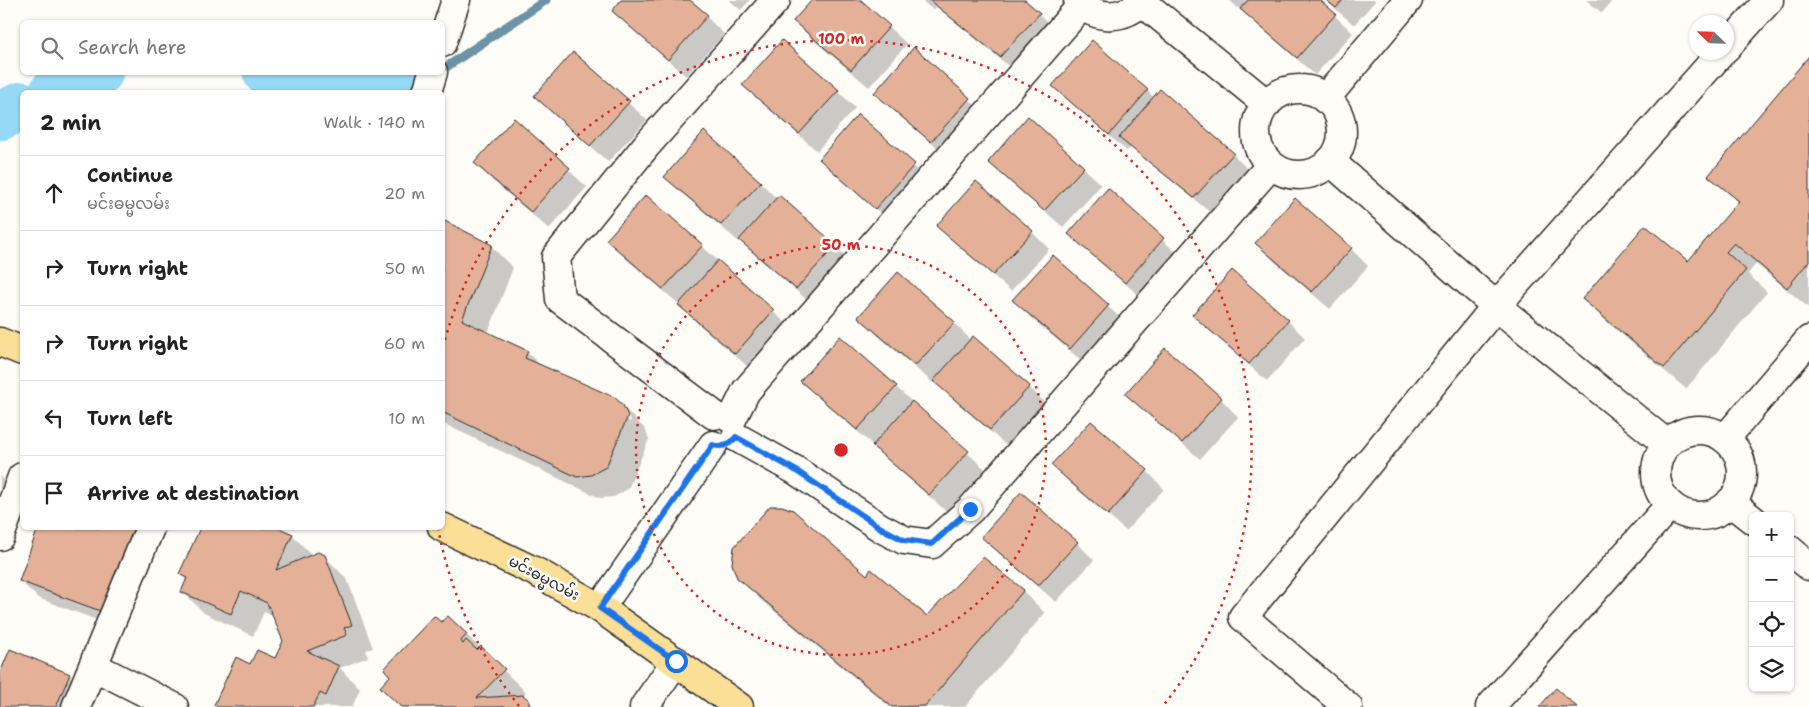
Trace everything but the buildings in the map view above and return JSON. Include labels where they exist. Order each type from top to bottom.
[{"type":"main road","points":[[0,342],[20,350]]},
{"type":"main road","name":"မင်းဓမ္မလမ်း","points":[[445,528],[538,573],[600,608],[739,707]]},
{"type":"street","points":[[445,34],[456,0]]},
{"type":"street","points":[[776,0],[646,146],[556,257],[560,299],[724,429],[795,470],[881,528],[904,540],[932,544],[970,509],[1271,165]]},
{"type":"street","points":[[1325,98],[1408,0]]},
{"type":"street","points":[[1734,39],[1769,0]]},
{"type":"street","points":[[600,608],[724,429],[746,391],[1080,3],[1095,13],[1109,16],[1124,14],[1142,1],[1267,104]]},
{"type":"street","points":[[1348,707],[1243,617],[1496,306],[1715,60]]},
{"type":"street","points":[[428,90],[432,75]]},
{"type":"street","points":[[1290,90],[1303,90],[1316,93],[1325,98],[1337,112],[1342,126],[1341,141],[1336,155],[1326,166],[1313,173],[1298,176],[1283,173],[1271,165],[1262,154],[1257,142],[1256,128],[1267,104],[1290,90]]},
{"type":"street","points":[[1330,161],[1496,306],[1667,444]]},
{"type":"street","points":[[1725,439],[1809,340]]},
{"type":"street","points":[[1690,431],[1716,433],[1725,439],[1737,452],[1742,466],[1741,481],[1730,502],[1713,514],[1698,516],[1683,513],[1670,505],[1662,495],[1657,482],[1656,469],[1660,456],[1667,444],[1677,436],[1690,431]]},
{"type":"street","points":[[0,536],[20,482]]},
{"type":"street","points":[[1730,502],[1749,517]]},
{"type":"street","points":[[1490,707],[1670,505]]},
{"type":"street","points":[[76,707],[149,530]]},
{"type":"street","points":[[1794,553],[1809,566]]},
{"type":"street","points":[[644,707],[676,661]]},
{"type":"street","points":[[93,666],[174,707]]},
{"type":"waterway","points":[[445,68],[546,0]]},
{"type":"waterway","points":[[58,90],[92,75]]},
{"type":"waterway","points":[[297,75],[415,87]]},
{"type":"waterway","points":[[0,116],[20,107]]},
{"type":"route","points":[[676,661],[600,608],[713,445],[723,447],[736,437],[795,470],[860,515],[904,540],[932,544],[970,509]]}]
